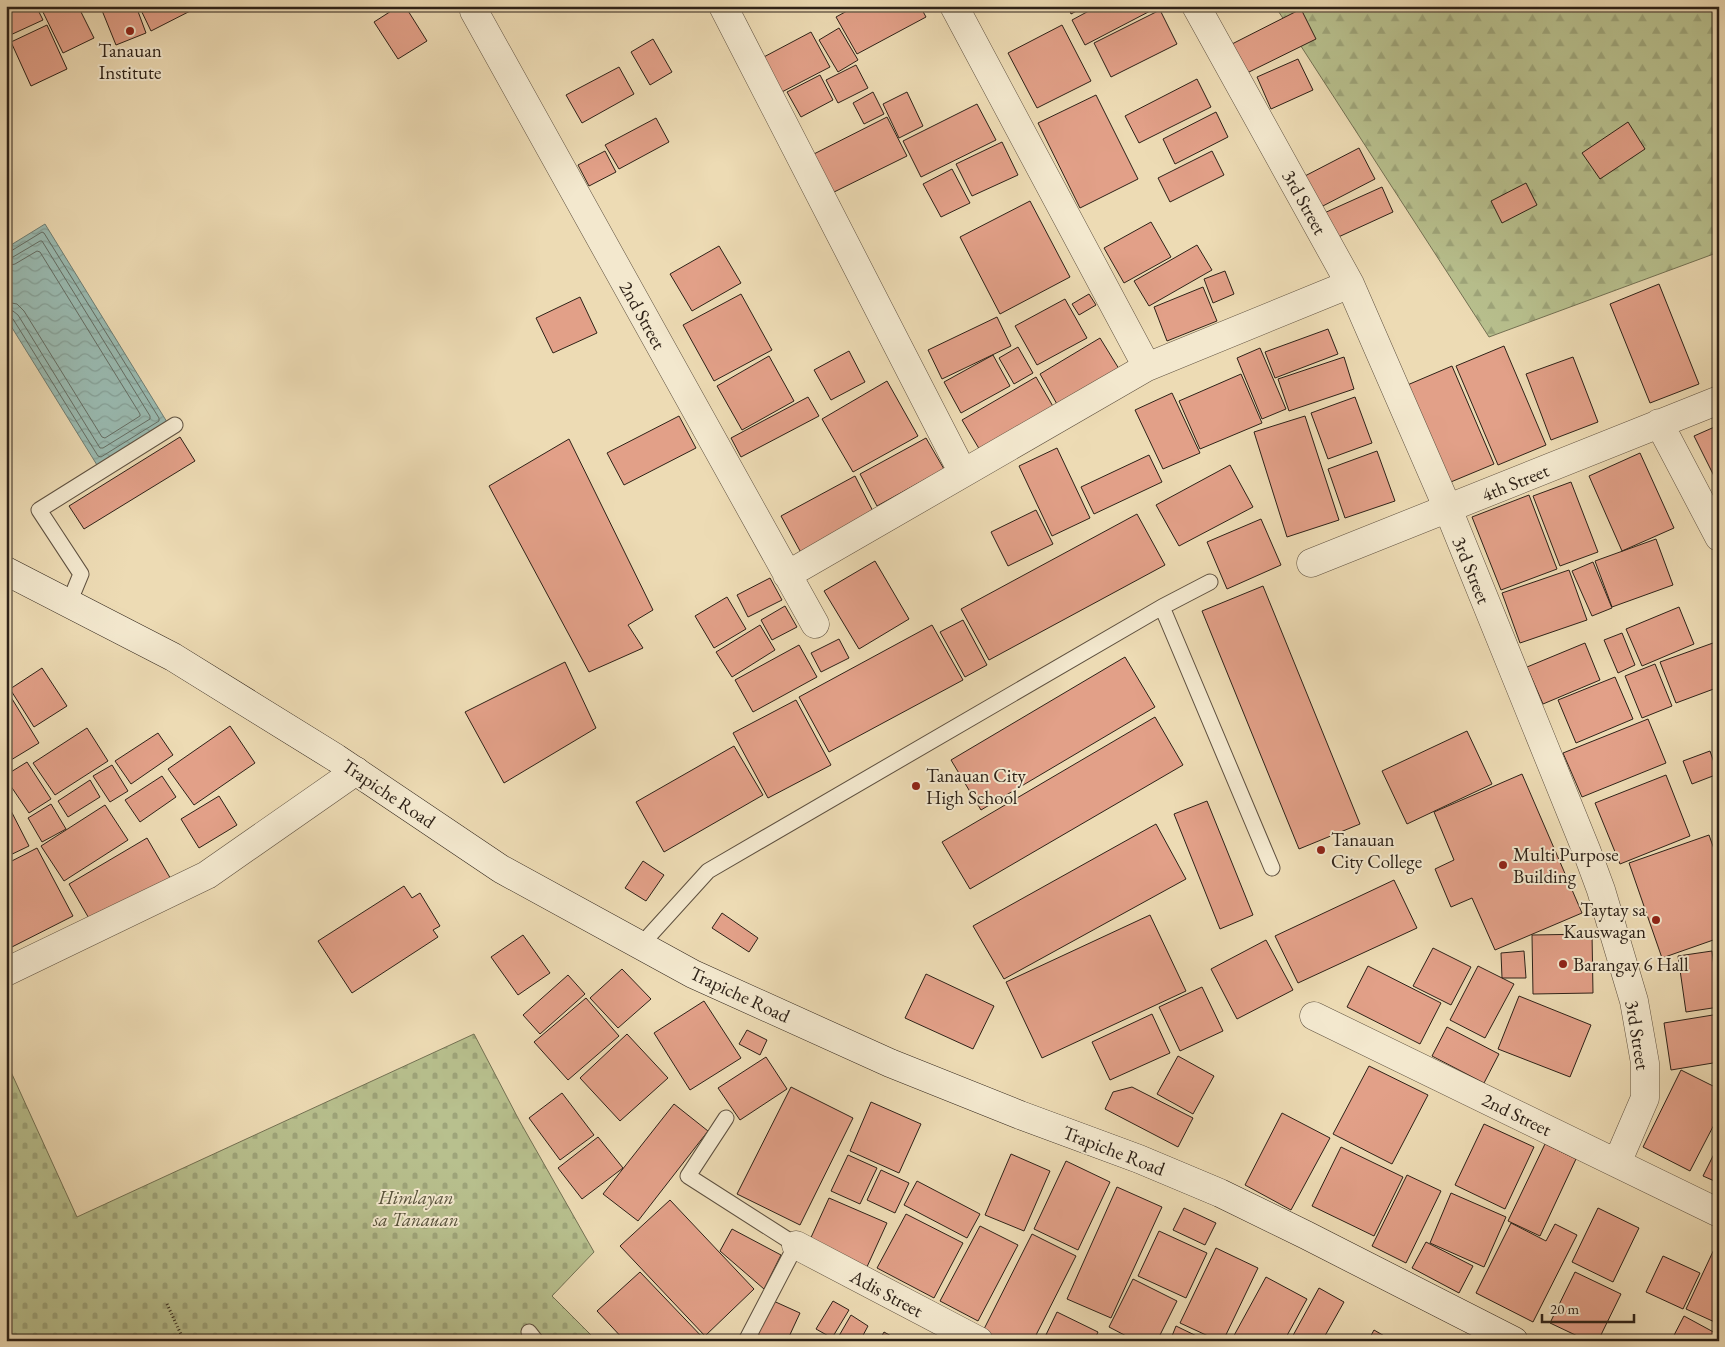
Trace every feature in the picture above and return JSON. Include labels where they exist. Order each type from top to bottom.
[{"type":"street","name":"2nd Street","points":[[473,6],[474,11],[815,624]]},
{"type":"street","points":[[723,6],[963,473]]},
{"type":"street","points":[[954,6],[1147,367]]},
{"type":"street","name":"3rd Street","points":[[1196,6],[1350,284],[1448,509],[1601,890],[1634,1001],[1645,1062],[1645,1098],[1617,1163]]},
{"type":"street","points":[[787,575],[1147,367],[1350,284]]},
{"type":"street","name":"4th Street","points":[[1311,563],[1719,400]]},
{"type":"street","points":[[1660,423],[1719,537]]},
{"type":"street","name":"Trapiche Road","points":[[6,570],[173,657],[356,771],[502,869],[694,974],[890,1063],[1020,1115],[1139,1159],[1220,1193],[1315,1239],[1514,1341]]},
{"type":"street","points":[[6,972],[207,874],[356,771]]},
{"type":"street","name":"2nd Street","points":[[1314,1016],[1719,1213]]},
{"type":"street","name":"Adis Street","points":[[796,1245],[979,1341]]},
{"type":"lane","points":[[69,603],[81,574],[39,510],[175,425]]},
{"type":"lane","points":[[640,946],[708,872],[1162,607],[1210,582]]},
{"type":"lane","points":[[1162,607],[1272,868]]},
{"type":"lane","points":[[726,1118],[688,1176],[796,1245],[746,1341]]},
{"type":"path","points":[[167,1304],[184,1341]]},
{"type":"green space","points":[[1275,6],[1719,6],[1719,252],[1489,337]]},
{"type":"green space","name":"Himlayan sa Tanauan","points":[[474,1034],[519,1120],[594,1252],[552,1296],[597,1341],[6,1341],[6,1061],[77,1217]]},
{"type":"water","points":[[45,224],[167,422],[97,465],[6,318],[6,248]]},
{"type":"building","points":[[11,6],[36,6],[43,20],[6,37],[6,8]]},
{"type":"building","points":[[40,6],[78,6],[94,38],[63,53]]},
{"type":"building","points":[[107,6],[136,6],[146,33],[116,45],[101,8]]},
{"type":"building","points":[[139,6],[200,6],[151,31]]},
{"type":"building","points":[[399,6],[405,6],[427,41],[398,59],[374,22]]},
{"type":"building","points":[[856,6],[920,6],[926,17],[857,54],[836,17]]},
{"type":"building","points":[[1068,6],[1086,6],[1071,14]]},
{"type":"building","points":[[1098,6],[1152,6],[1154,9],[1085,45],[1072,20]]},
{"type":"building","points":[[1301,9],[1316,39],[1247,73],[1232,44]]},
{"type":"building","points":[[1160,10],[1177,44],[1111,77],[1094,43]]},
{"type":"building","points":[[47,25],[67,69],[31,86],[11,42]]},
{"type":"building","points":[[1062,25],[1091,81],[1037,108],[1008,53]]},
{"type":"building","points":[[839,28],[858,60],[838,72],[819,40]]},
{"type":"building","points":[[811,32],[830,67],[778,94],[760,59]]},
{"type":"building","points":[[653,39],[672,72],[650,85],[631,52]]},
{"type":"building","points":[[1298,59],[1313,90],[1271,109],[1257,77]]},
{"type":"building","points":[[856,65],[868,88],[838,103],[826,80]]},
{"type":"building","points":[[619,67],[634,94],[582,123],[566,95]]},
{"type":"building","points":[[820,75],[833,100],[801,117],[787,92]]},
{"type":"building","points":[[1197,79],[1211,107],[1139,143],[1125,116]]},
{"type":"building","points":[[873,92],[884,114],[864,124],[853,103]]},
{"type":"building","points":[[907,92],[923,126],[899,138],[883,104]]},
{"type":"building","points":[[1096,95],[1138,179],[1080,208],[1038,123]]},
{"type":"building","points":[[977,104],[996,140],[921,177],[903,141]]},
{"type":"building","points":[[1216,112],[1228,137],[1175,164],[1163,139]]},
{"type":"building","points":[[887,117],[907,156],[828,195],[808,157]]},
{"type":"building","points":[[656,118],[669,142],[619,169],[605,145]]},
{"type":"building","points":[[1628,122],[1645,149],[1600,179],[1582,153]]},
{"type":"building","points":[[1002,142],[1018,175],[972,196],[956,164]]},
{"type":"building","points":[[1359,148],[1375,179],[1319,208],[1303,177]]},
{"type":"building","points":[[605,151],[616,172],[589,186],[578,165]]},
{"type":"building","points":[[1212,151],[1224,175],[1170,202],[1158,178]]},
{"type":"building","points":[[952,169],[970,203],[941,217],[923,184]]},
{"type":"building","points":[[1526,183],[1537,205],[1502,223],[1491,201]]},
{"type":"building","points":[[1382,187],[1393,212],[1334,239],[1322,214]]},
{"type":"building","points":[[1030,201],[1070,277],[1000,314],[960,237]]},
{"type":"building","points":[[1151,222],[1171,257],[1124,283],[1104,248]]},
{"type":"building","points":[[1197,245],[1212,270],[1149,306],[1134,281]]},
{"type":"building","points":[[719,246],[741,283],[692,311],[670,274]]},
{"type":"building","points":[[1225,271],[1234,294],[1213,303],[1204,279]]},
{"type":"building","points":[[1659,284],[1699,384],[1650,403],[1610,304]]},
{"type":"building","points":[[1203,287],[1217,321],[1167,341],[1154,307]]},
{"type":"building","points":[[741,294],[772,350],[714,381],[683,325]]},
{"type":"building","points":[[1089,294],[1096,305],[1079,315],[1072,304]]},
{"type":"building","points":[[580,297],[597,333],[553,353],[536,318]]},
{"type":"building","points":[[1065,299],[1087,338],[1037,365],[1015,326]]},
{"type":"building","points":[[997,317],[1011,346],[942,379],[928,350]]},
{"type":"building","points":[[1328,329],[1338,354],[1275,378],[1265,352]]},
{"type":"building","points":[[1100,338],[1124,377],[1062,413],[1040,374]]},
{"type":"building","points":[[1504,346],[1546,445],[1498,465],[1456,366]]},
{"type":"building","points":[[1018,347],[1033,373],[1014,384],[999,358]]},
{"type":"building","points":[[1260,348],[1286,409],[1262,419],[1237,358]]},
{"type":"building","points":[[849,351],[865,382],[831,400],[814,370]]},
{"type":"building","points":[[993,355],[1010,386],[961,413],[944,382]]},
{"type":"building","points":[[769,356],[794,401],[742,430],[717,386]]},
{"type":"building","points":[[1344,357],[1354,389],[1289,411],[1278,379]]},
{"type":"building","points":[[1573,357],[1598,422],[1551,440],[1526,374]]},
{"type":"building","points":[[1452,366],[1494,464],[1446,484],[1405,386]]},
{"type":"building","points":[[1241,374],[1262,423],[1200,449],[1179,401]]},
{"type":"building","points":[[1036,377],[1058,415],[984,457],[962,420]]},
{"type":"building","points":[[887,381],[918,436],[853,472],[822,419]]},
{"type":"building","points":[[1172,393],[1200,453],[1163,469],[1135,410]]},
{"type":"building","points":[[808,397],[819,416],[741,457],[731,438]]},
{"type":"building","points":[[1355,397],[1372,443],[1328,459],[1311,413]]},
{"type":"building","points":[[679,416],[696,448],[624,485],[607,453]]},
{"type":"building","points":[[1305,416],[1339,520],[1287,537],[1254,432]]},
{"type":"building","points":[[1719,425],[1719,486],[1694,436]]},
{"type":"building","points":[[180,437],[195,461],[84,529],[69,506]]},
{"type":"building","points":[[926,438],[944,469],[877,506],[860,474]]},
{"type":"building","points":[[569,439],[653,610],[628,625],[643,648],[589,672],[489,486]]},
{"type":"building","points":[[1057,448],[1090,518],[1052,536],[1019,466]]},
{"type":"building","points":[[1377,451],[1395,501],[1345,518],[1328,469]]},
{"type":"building","points":[[1640,453],[1674,528],[1622,551],[1589,476]]},
{"type":"building","points":[[1149,455],[1162,482],[1094,514],[1081,487]]},
{"type":"building","points":[[1230,465],[1253,507],[1179,546],[1156,505]]},
{"type":"building","points":[[855,476],[878,521],[805,560],[781,516]]},
{"type":"building","points":[[1571,482],[1598,552],[1560,566],[1533,496]]},
{"type":"building","points":[[1529,495],[1557,569],[1501,590],[1472,517]]},
{"type":"building","points":[[1036,510],[1053,544],[1008,566],[991,532]]},
{"type":"building","points":[[1137,514],[1165,565],[989,660],[961,609]]},
{"type":"building","points":[[1261,519],[1281,565],[1227,589],[1207,542]]},
{"type":"building","points":[[1656,539],[1673,585],[1612,607],[1595,561]]},
{"type":"building","points":[[875,561],[909,619],[859,649],[824,591]]},
{"type":"building","points":[[1593,562],[1612,608],[1592,616],[1572,571]]},
{"type":"building","points":[[1569,570],[1587,620],[1520,643],[1502,593]]},
{"type":"building","points":[[770,578],[782,600],[748,617],[737,595]]},
{"type":"building","points":[[1263,586],[1360,824],[1299,849],[1202,611]]},
{"type":"building","points":[[727,597],[746,629],[714,648],[695,616]]},
{"type":"building","points":[[785,606],[797,627],[772,640],[761,620]]},
{"type":"building","points":[[1679,607],[1694,644],[1642,666],[1626,629]]},
{"type":"building","points":[[963,620],[987,665],[965,677],[940,632]]},
{"type":"building","points":[[760,625],[775,650],[732,677],[716,652]]},
{"type":"building","points":[[932,625],[963,680],[829,752],[799,697]]},
{"type":"building","points":[[1622,633],[1635,665],[1618,673],[1604,640]]},
{"type":"building","points":[[839,639],[849,658],[821,672],[811,653]]},
{"type":"building","points":[[1585,643],[1600,680],[1543,704],[1527,667]]},
{"type":"building","points":[[1713,643],[1719,658],[1719,687],[1676,703],[1660,662]]},
{"type":"building","points":[[799,645],[817,677],[753,712],[735,680]]},
{"type":"building","points":[[1125,657],[1155,707],[981,810],[951,760]]},
{"type":"building","points":[[565,662],[596,728],[504,783],[465,712]]},
{"type":"building","points":[[1655,664],[1672,706],[1642,718],[1625,676]]},
{"type":"building","points":[[42,668],[67,706],[34,727],[10,689]]},
{"type":"building","points":[[1615,677],[1633,719],[1576,743],[1558,700]]},
{"type":"building","points":[[6,689],[39,743],[6,763]]},
{"type":"building","points":[[796,700],[831,765],[768,798],[733,733]]},
{"type":"building","points":[[1155,717],[1183,765],[970,889],[942,842]]},
{"type":"building","points":[[1648,719],[1666,763],[1582,797],[1563,753]]},
{"type":"building","points":[[230,726],[255,763],[194,805],[168,769]]},
{"type":"building","points":[[87,728],[108,761],[55,795],[33,763]]},
{"type":"building","points":[[1467,731],[1492,784],[1407,824],[1382,771]]},
{"type":"building","points":[[158,733],[173,755],[131,784],[115,761]]},
{"type":"building","points":[[734,746],[763,795],[664,852],[636,802]]},
{"type":"building","points":[[1710,751],[1718,774],[1692,784],[1683,761]]},
{"type":"building","points":[[27,762],[51,799],[29,813],[6,779],[6,775]]},
{"type":"building","points":[[112,765],[128,791],[110,802],[93,776]]},
{"type":"building","name":"Multi Purpose Building","points":[[1522,774],[1582,913],[1495,950],[1472,898],[1451,907],[1435,869],[1454,860],[1434,812]]},
{"type":"building","points":[[1666,775],[1690,836],[1620,864],[1595,803]]},
{"type":"building","points":[[162,776],[176,797],[140,822],[125,800]]},
{"type":"building","points":[[90,780],[100,797],[68,817],[58,801]]},
{"type":"building","points":[[219,796],[237,825],[199,848],[181,819]]},
{"type":"building","points":[[1207,801],[1253,915],[1220,929],[1174,814]]},
{"type":"building","points":[[51,804],[66,829],[42,842],[28,818]]},
{"type":"building","points":[[6,805],[8,805],[29,846],[6,857]]},
{"type":"building","points":[[105,805],[128,840],[64,881],[41,846]]},
{"type":"building","points":[[1156,824],[1186,879],[1004,979],[973,926]]},
{"type":"building","points":[[1709,835],[1719,863],[1719,938],[1662,958],[1629,863]]},
{"type":"building","points":[[147,838],[172,881],[94,927],[69,884]]},
{"type":"building","points":[[37,848],[73,916],[6,950],[6,864]]},
{"type":"building","points":[[643,861],[664,875],[646,901],[625,888]]},
{"type":"building","points":[[1394,880],[1417,928],[1298,983],[1275,936]]},
{"type":"building","points":[[404,886],[412,898],[420,893],[440,926],[433,930],[438,937],[352,993],[318,941]]},
{"type":"building","points":[[722,913],[758,938],[749,952],[712,928]]},
{"type":"building","points":[[1150,915],[1186,991],[1042,1058],[1006,982]]},
{"type":"building","name":"Barangay 6 Hall","points":[[1592,934],[1593,993],[1533,994],[1532,935]]},
{"type":"building","points":[[523,935],[550,973],[518,995],[491,957]]},
{"type":"building","points":[[1266,940],[1293,990],[1237,1019],[1211,969]]},
{"type":"building","points":[[1433,948],[1471,967],[1451,1005],[1413,986]]},
{"type":"building","points":[[1524,951],[1526,978],[1502,978],[1501,953]]},
{"type":"building","points":[[1712,951],[1719,1007],[1686,1012],[1678,956]]},
{"type":"building","points":[[1368,966],[1441,1003],[1420,1044],[1347,1007]]},
{"type":"building","points":[[1478,966],[1514,984],[1485,1038],[1450,1020]]},
{"type":"building","points":[[622,969],[651,999],[618,1028],[590,998]]},
{"type":"building","points":[[926,974],[994,1006],[973,1049],[905,1018]]},
{"type":"building","points":[[568,975],[585,994],[540,1034],[523,1015]]},
{"type":"building","points":[[1202,987],[1223,1031],[1180,1051],[1159,1007]]},
{"type":"building","points":[[1519,996],[1591,1025],[1570,1077],[1498,1049]]},
{"type":"building","points":[[586,998],[619,1036],[568,1080],[534,1042]]},
{"type":"building","points":[[704,1001],[741,1058],[690,1090],[654,1033]]},
{"type":"building","points":[[1152,1014],[1170,1053],[1110,1080],[1092,1042]]},
{"type":"building","points":[[1719,1014],[1719,1062],[1671,1070],[1664,1023]]},
{"type":"building","points":[[1447,1027],[1499,1054],[1484,1083],[1432,1056]]},
{"type":"building","points":[[747,1030],[767,1040],[760,1055],[739,1044]]},
{"type":"building","points":[[627,1034],[668,1078],[620,1121],[580,1078]]},
{"type":"building","points":[[1178,1056],[1214,1076],[1193,1114],[1157,1094]]},
{"type":"building","points":[[766,1057],[787,1089],[740,1120],[718,1088]]},
{"type":"building","points":[[1369,1066],[1428,1095],[1392,1164],[1333,1134]]},
{"type":"building","points":[[1681,1070],[1719,1089],[1719,1115],[1690,1171],[1643,1147]]},
{"type":"building","points":[[791,1087],[853,1118],[800,1225],[737,1194]]},
{"type":"building","points":[[1132,1087],[1193,1118],[1178,1147],[1105,1109],[1113,1092]]},
{"type":"building","points":[[562,1093],[594,1135],[560,1160],[529,1118]]},
{"type":"building","points":[[871,1102],[921,1124],[899,1173],[850,1151]]},
{"type":"building","points":[[674,1104],[708,1131],[638,1221],[603,1194]]},
{"type":"building","points":[[1282,1113],[1330,1138],[1291,1210],[1245,1185]]},
{"type":"building","points":[[1484,1124],[1534,1147],[1505,1209],[1455,1185]]},
{"type":"building","points":[[598,1137],[623,1168],[582,1199],[558,1168]]},
{"type":"building","points":[[1545,1144],[1576,1159],[1540,1236],[1508,1221]]},
{"type":"building","points":[[1719,1144],[1719,1183],[1703,1176]]},
{"type":"building","points":[[1341,1147],[1403,1177],[1374,1236],[1312,1206]]},
{"type":"building","points":[[1011,1154],[1050,1171],[1024,1231],[985,1215]]},
{"type":"building","points":[[848,1155],[877,1168],[860,1204],[831,1191]]},
{"type":"building","points":[[1066,1161],[1110,1182],[1078,1250],[1034,1229]]},
{"type":"building","points":[[881,1170],[909,1183],[895,1213],[867,1200]]},
{"type":"building","points":[[1407,1175],[1441,1191],[1406,1263],[1372,1246]]},
{"type":"building","points":[[917,1181],[980,1214],[967,1238],[904,1205]]},
{"type":"building","points":[[1117,1187],[1162,1207],[1111,1318],[1067,1299]]},
{"type":"building","points":[[1451,1193],[1506,1217],[1484,1267],[1430,1243]]},
{"type":"building","points":[[829,1198],[887,1223],[866,1269],[808,1244]]},
{"type":"building","points":[[670,1200],[754,1289],[705,1336],[620,1246]]},
{"type":"building","points":[[1184,1208],[1216,1223],[1205,1245],[1173,1230]]},
{"type":"building","points":[[1598,1208],[1639,1228],[1613,1282],[1572,1262]]},
{"type":"building","points":[[906,1214],[963,1243],[934,1298],[877,1268]]},
{"type":"building","points":[[1511,1223],[1546,1241],[1555,1224],[1577,1235],[1533,1322],[1476,1293]]},
{"type":"building","points":[[980,1226],[1018,1245],[978,1321],[940,1301]]},
{"type":"building","points":[[732,1229],[781,1255],[764,1289],[720,1251]]},
{"type":"building","points":[[1159,1231],[1207,1253],[1186,1298],[1138,1276]]},
{"type":"building","points":[[1032,1234],[1076,1256],[1033,1341],[1002,1341],[983,1331]]},
{"type":"building","points":[[1426,1242],[1473,1266],[1459,1293],[1412,1268]]},
{"type":"building","points":[[1717,1243],[1719,1244],[1719,1324],[1686,1309]]},
{"type":"building","points":[[1216,1248],[1258,1268],[1223,1341],[1219,1341],[1180,1323]]},
{"type":"building","points":[[1663,1256],[1700,1273],[1683,1309],[1646,1292]]},
{"type":"building","points":[[640,1272],[706,1341],[625,1341],[597,1311]]},
{"type":"building","points":[[1575,1272],[1621,1294],[1598,1341],[1588,1341],[1550,1323]]},
{"type":"building","points":[[1266,1277],[1307,1299],[1284,1341],[1231,1341]]},
{"type":"building","points":[[1133,1279],[1177,1301],[1157,1341],[1136,1341],[1109,1327]]},
{"type":"building","points":[[1319,1288],[1344,1302],[1322,1341],[1290,1341]]},
{"type":"building","points":[[769,1299],[800,1313],[787,1341],[772,1341],[753,1332]]},
{"type":"building","points":[[833,1301],[849,1310],[832,1338],[816,1329]]},
{"type":"building","points":[[1057,1312],[1098,1332],[1094,1341],[1043,1341]]},
{"type":"building","points":[[851,1315],[868,1326],[860,1341],[836,1341]]},
{"type":"building","points":[[1684,1316],[1719,1335],[1719,1341],[1671,1341]]},
{"type":"building","points":[[1176,1326],[1207,1341],[1170,1341]]},
{"type":"building","points":[[1374,1330],[1393,1341],[1368,1341]]},
{"type":"building","points":[[884,1332],[900,1341],[879,1341]]},
{"type":"place","name":"Tanauan Institute","points":[[130,31]]},
{"type":"place","name":"Tanauan City High School","points":[[916,786]]},
{"type":"place","name":"Tanauan City College","points":[[1321,850]]},
{"type":"place","name":"Multi Purpose Building","points":[[1503,865]]},
{"type":"place","name":"Taytay sa Kauswagan","points":[[1656,920]]},
{"type":"place","name":"Barangay 6 Hall","points":[[1563,964]]}]
